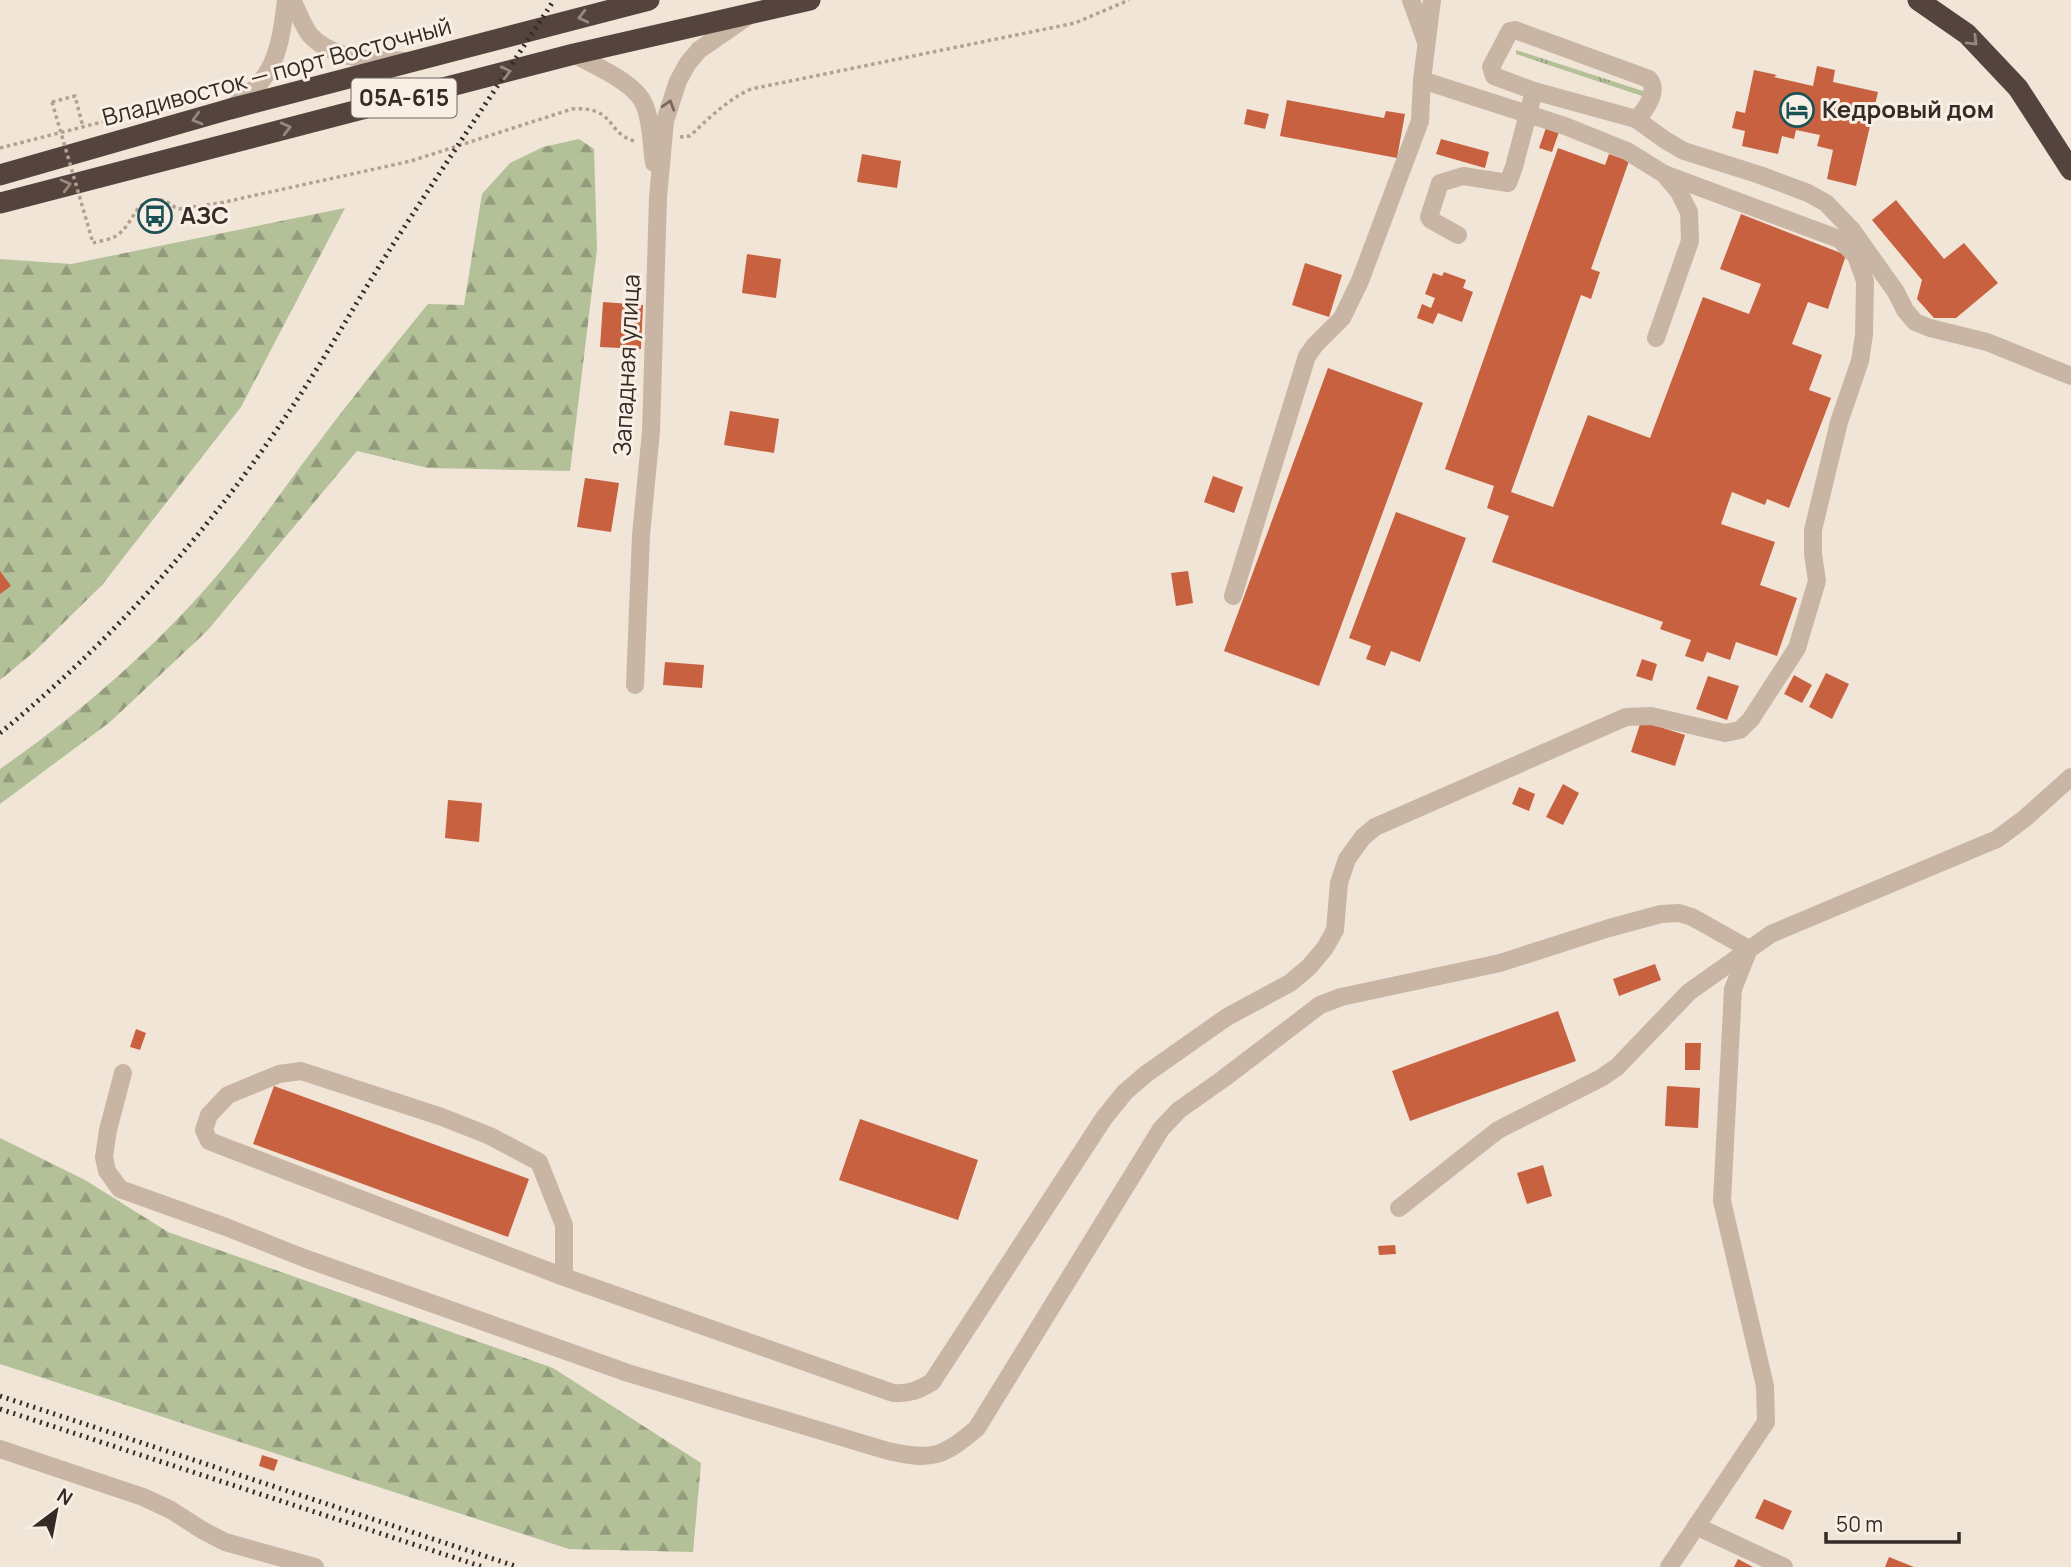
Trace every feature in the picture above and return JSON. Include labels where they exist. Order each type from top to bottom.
[{"type":"highway","name":"Владивосток — порт Восточный","points":[[0,175],[230,109],[649,0]]},
{"type":"highway","name":"05А-615","points":[[0,203],[575,54],[810,0]]},
{"type":"highway","points":[[1918,0],[1967,34],[2018,88],[2071,170]]},
{"type":"street","points":[[230,109],[255,89],[272,64],[286,0]]},
{"type":"street","points":[[292,0],[309,34],[327,48],[352,57],[411,61]]},
{"type":"street","points":[[1410,0],[1427,46]]},
{"type":"street","points":[[1233,596],[1307,356],[1342,318],[1360,281],[1420,121],[1432,0]]},
{"type":"street","name":"Западная улица","points":[[657,138],[678,80],[688,64],[699,50],[753,12]]},
{"type":"street","points":[[1636,119],[1643,113],[1654,89],[1649,79],[1527,34],[1510,31],[1491,67],[1494,76],[1534,91],[1636,119],[1684,151],[1760,174],[1808,193],[1826,203],[1852,230],[1915,322],[1987,342],[2071,376]]},
{"type":"street","name":"Западная улица","points":[[575,54],[620,80],[640,96],[657,138],[658,197],[651,431],[640,535],[635,685]]},
{"type":"street","points":[[564,1277],[564,1225],[539,1162],[490,1136],[301,1071],[279,1074],[228,1094],[209,1115],[204,1130],[209,1141],[564,1277],[893,1393],[907,1394],[932,1382],[1104,1118],[1125,1092],[1227,1017],[1290,983],[1309,967],[1325,948],[1335,930],[1339,883],[1347,859],[1363,837],[1375,827],[1626,717],[1651,716],[1726,733],[1740,730],[1751,719],[1797,648],[1817,581],[1813,530],[1839,422],[1860,361],[1864,335],[1865,281],[1856,256],[1839,239],[1664,174],[1627,151],[1565,126],[1422,80]]},
{"type":"street","points":[[1458,236],[1431,220],[1429,216],[1440,183],[1463,176],[1508,183],[1534,91]]},
{"type":"street","points":[[1656,338],[1690,241],[1689,212],[1679,192],[1664,174]]},
{"type":"street","points":[[1399,1208],[1498,1130],[1601,1078],[1617,1067],[1689,992],[1771,934],[1997,839],[2071,777]]},
{"type":"street","points":[[123,1073],[104,1157],[107,1171],[120,1189],[304,1258],[628,1373],[912,1457],[934,1455],[954,1448],[976,1428],[1161,1129],[1179,1110],[1320,1004],[1341,997],[1500,963],[1661,914],[1679,913],[1692,917],[1749,949]]},
{"type":"street","points":[[1669,1567],[1766,1422],[1765,1386],[1722,1201],[1733,989],[1749,949]]},
{"type":"street","points":[[0,1449],[143,1497],[225,1542],[315,1567]]},
{"type":"street","points":[[1696,1526],[1784,1567]]},
{"type":"path","points":[[83,127],[75,96],[52,103],[93,243],[115,237],[127,226],[139,205],[151,200],[164,200],[179,209],[220,203],[411,161],[572,109],[596,110],[622,135],[633,141],[690,136],[733,97],[751,89],[1075,23],[1129,0]]},
{"type":"path","points":[[0,148],[158,108]]},
{"type":"green space","points":[[1516,50],[1646,92],[1645,97],[1516,54]]},
{"type":"green space","points":[[579,139],[594,149],[597,249],[570,471],[428,468],[357,451],[207,631],[110,722],[0,804],[0,769],[119,675],[201,594],[247,539],[338,417],[428,304],[464,305],[482,194],[510,163],[543,147]]},
{"type":"green space","points":[[345,208],[241,407],[102,585],[34,652],[0,680],[0,259],[71,264]]},
{"type":"green space","points":[[0,1138],[85,1180],[168,1232],[553,1368],[701,1463],[693,1552],[569,1549],[0,1364]]},
{"type":"building","points":[[1817,66],[1835,70],[1833,82],[1878,92],[1856,186],[1827,179],[1833,150],[1817,146],[1820,135],[1796,130],[1794,139],[1782,136],[1778,154],[1742,146],[1745,131],[1732,128],[1736,111],[1745,113],[1754,70],[1813,86]]},
{"type":"building","points":[[1287,100],[1384,118],[1386,111],[1405,114],[1397,158],[1280,136]]},
{"type":"building","points":[[1247,109],[1269,114],[1265,129],[1244,124]]},
{"type":"building","points":[[1547,125],[1560,129],[1552,152],[1539,148]]},
{"type":"building","points":[[1441,139],[1489,152],[1485,168],[1436,154]]},
{"type":"building","points":[[1558,148],[1605,165],[1609,154],[1629,161],[1591,269],[1600,272],[1591,299],[1581,295],[1511,492],[1553,507],[1588,415],[1650,438],[1703,297],[1749,314],[1761,284],[1720,269],[1741,214],[1846,255],[1828,309],[1808,302],[1792,344],[1822,355],[1809,390],[1831,398],[1789,508],[1767,499],[1765,505],[1732,492],[1721,524],[1775,542],[1760,585],[1797,598],[1777,656],[1736,642],[1730,660],[1707,652],[1703,662],[1685,656],[1691,640],[1660,629],[1663,622],[1492,562],[1509,516],[1487,508],[1494,486],[1445,469]]},
{"type":"building","points":[[862,154],[901,161],[897,188],[857,182]]},
{"type":"building","points":[[1896,200],[1944,259],[1964,243],[1998,283],[1956,318],[1934,318],[1917,299],[1922,280],[1872,220]]},
{"type":"building","points":[[747,254],[781,259],[776,298],[742,293]]},
{"type":"building","points":[[1305,263],[1342,275],[1329,317],[1292,305]]},
{"type":"building","points":[[1444,272],[1466,280],[1463,288],[1473,292],[1462,322],[1438,313],[1433,324],[1417,318],[1422,304],[1431,308],[1435,298],[1425,294],[1433,273],[1442,276]]},
{"type":"building","points":[[603,302],[643,305],[641,349],[600,347]]},
{"type":"building","points":[[1328,368],[1423,403],[1319,686],[1224,651]]},
{"type":"building","points":[[730,411],[779,419],[774,453],[724,445]]},
{"type":"building","points":[[1213,476],[1243,487],[1234,513],[1204,502]]},
{"type":"building","points":[[585,478],[619,483],[611,532],[577,527]]},
{"type":"building","points":[[1396,512],[1466,538],[1420,662],[1391,651],[1385,666],[1366,659],[1371,646],[1349,638]]},
{"type":"building","points":[[0,571],[11,586],[0,594]]},
{"type":"building","points":[[1188,571],[1193,603],[1176,606],[1171,573]]},
{"type":"building","points":[[1642,659],[1657,664],[1652,681],[1636,676]]},
{"type":"building","points":[[665,662],[704,665],[702,688],[663,685]]},
{"type":"building","points":[[1826,673],[1849,684],[1832,719],[1809,707]]},
{"type":"building","points":[[1794,675],[1812,685],[1802,703],[1784,694]]},
{"type":"building","points":[[1708,676],[1739,686],[1727,720],[1696,709]]},
{"type":"building","points":[[1641,721],[1685,735],[1675,766],[1631,752]]},
{"type":"building","points":[[1563,784],[1579,793],[1563,825],[1546,817]]},
{"type":"building","points":[[1519,787],[1535,794],[1529,811],[1512,804]]},
{"type":"building","points":[[448,800],[482,803],[479,842],[445,838]]},
{"type":"building","points":[[1655,964],[1661,980],[1619,996],[1613,979]]},
{"type":"building","points":[[1558,1011],[1576,1061],[1410,1121],[1392,1071]]},
{"type":"building","points":[[136,1029],[146,1033],[140,1050],[130,1047]]},
{"type":"building","points":[[1685,1043],[1701,1043],[1700,1070],[1685,1070]]},
{"type":"building","points":[[274,1086],[529,1179],[508,1237],[253,1144]]},
{"type":"building","points":[[1667,1086],[1700,1088],[1698,1128],[1665,1126]]},
{"type":"building","points":[[860,1119],[978,1160],[958,1220],[839,1180]]},
{"type":"building","points":[[1543,1165],[1552,1196],[1527,1204],[1517,1173]]},
{"type":"building","points":[[1395,1245],[1396,1254],[1379,1255],[1378,1246]]},
{"type":"building","points":[[262,1455],[278,1460],[274,1471],[259,1466]]},
{"type":"building","points":[[1764,1499],[1792,1511],[1783,1530],[1755,1518]]},
{"type":"building","points":[[1889,1557],[1914,1567],[1885,1567]]},
{"type":"building","points":[[1738,1559],[1753,1567],[1734,1567]]},
{"type":"railway","points":[[0,733],[40,699],[117,625],[222,505],[297,399],[385,257],[554,0]]},
{"type":"railway","points":[[0,1396],[518,1567]]},
{"type":"railway","points":[[0,1409],[483,1567]]},
{"type":"place","name":"Кедровый дом","points":[[1797,110]]},
{"type":"place","name":"АЗС","points":[[155,216]]}]
